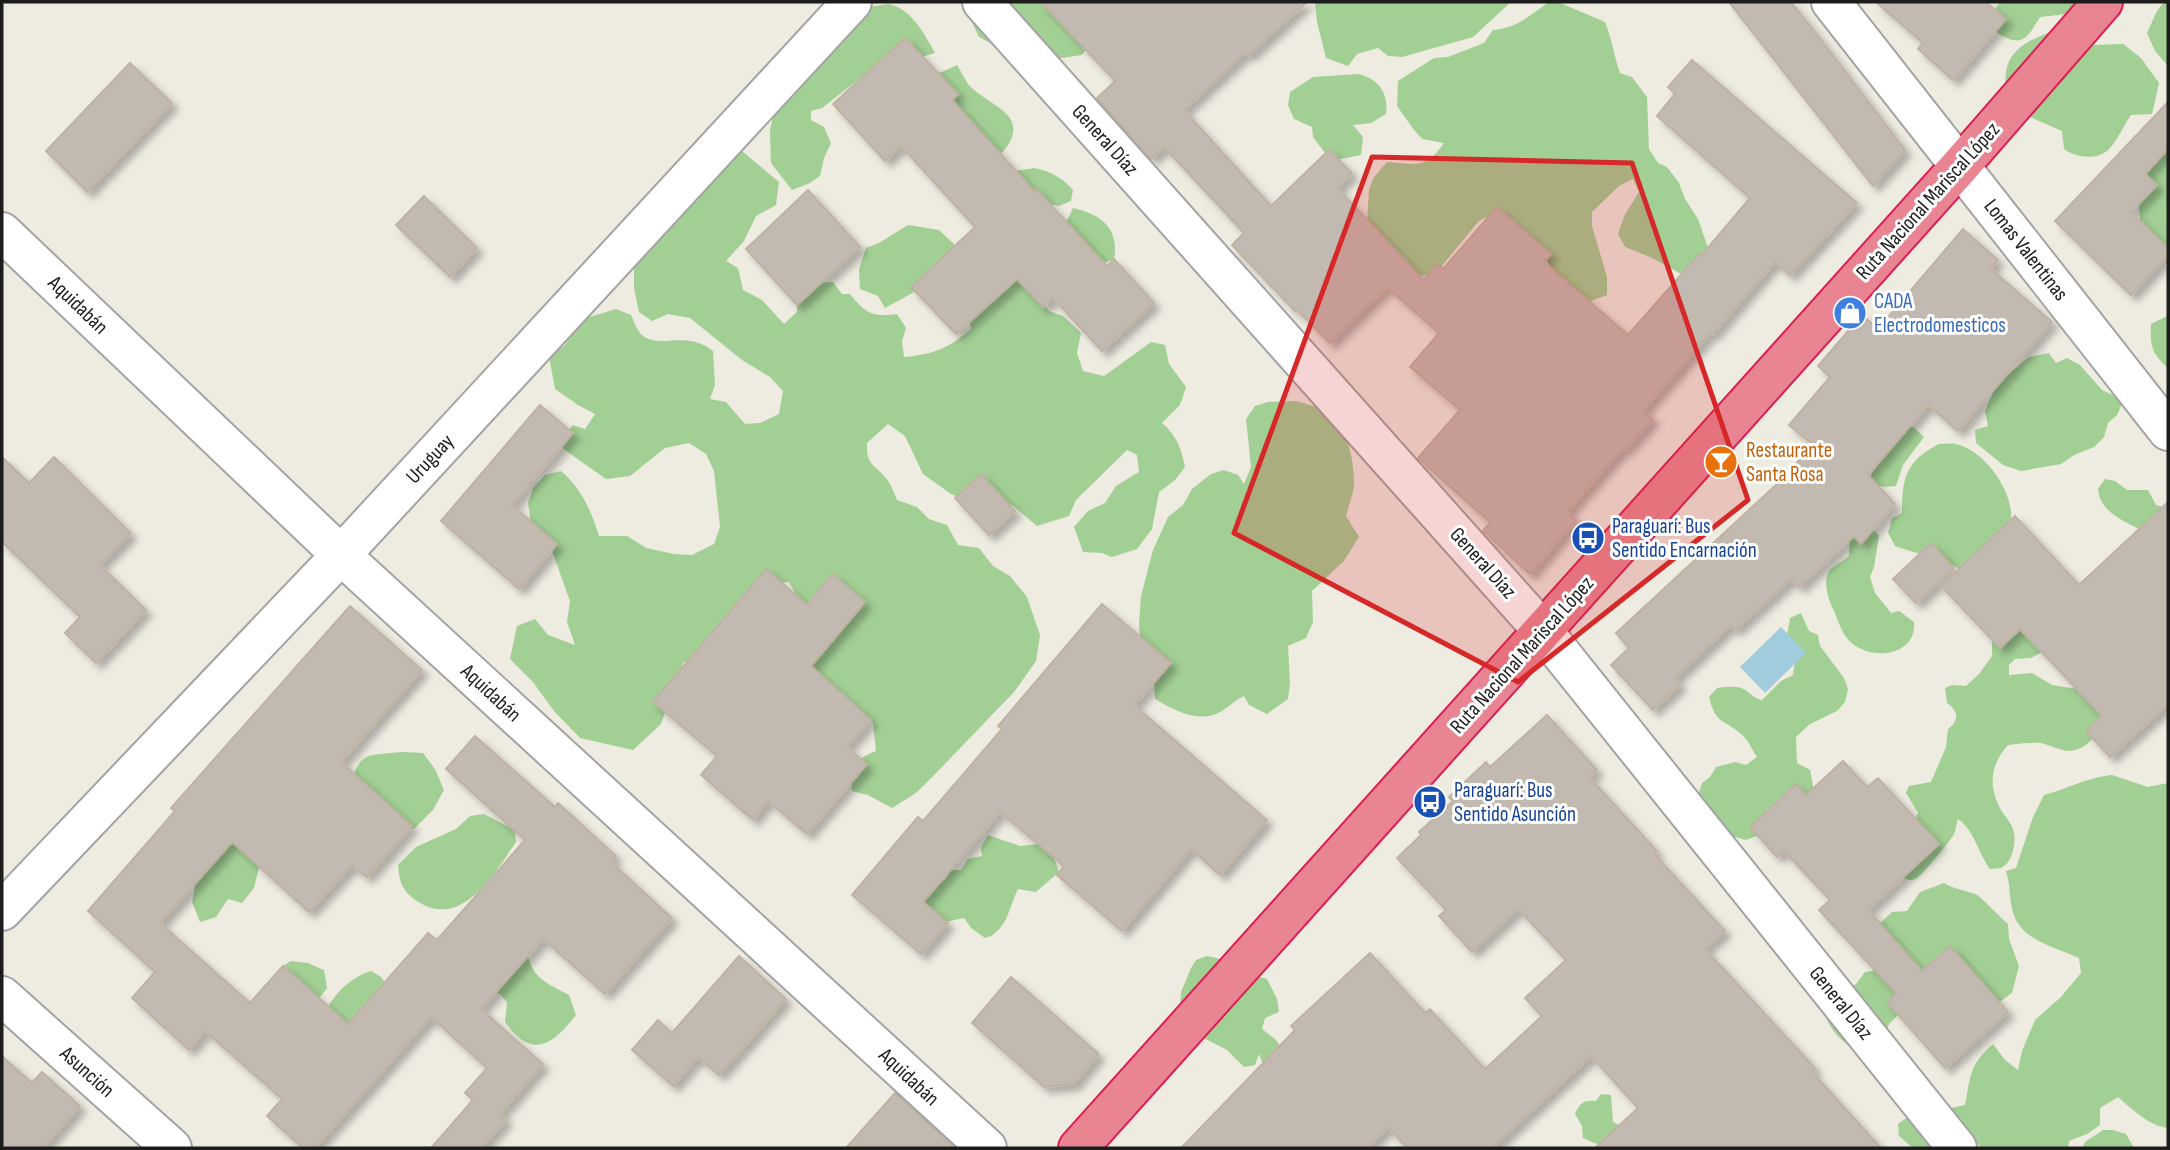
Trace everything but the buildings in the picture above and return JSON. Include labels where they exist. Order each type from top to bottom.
[{"type":"highway","name":"Ruta Nacional Mariscal López","points":[[1078,1148],[1960,166],[2103,2]]},
{"type":"street","name":"Uruguay","points":[[2,911],[341,555],[852,2]]},
{"type":"street","name":"General Díaz","points":[[982,2],[1544,631],[1957,1148]]},
{"type":"street","name":"Lomas Valentinas","points":[[1831,2],[2168,432]]},
{"type":"street","name":"Aquidabán","points":[[2,232],[341,555],[987,1148]]},
{"type":"street","name":"Asunción","points":[[2,996],[172,1148]]},
{"type":"highlighted area","points":[[1372,157],[1632,163],[1748,500],[1518,682],[1234,533]]},
{"type":"green space","points":[[975,2],[1074,2],[1080,7],[1088,46],[1082,55],[1048,60],[1007,52],[979,37],[969,16]]},
{"type":"green space","points":[[1315,2],[1511,2],[1473,37],[1402,57],[1388,56],[1378,48],[1357,54],[1348,66],[1326,58]]},
{"type":"green space","points":[[1549,2],[1558,2],[1605,22],[1620,73],[1632,77],[1647,97],[1649,149],[1658,163],[1667,167],[1679,183],[1685,199],[1698,219],[1708,248],[1698,268],[1683,275],[1625,247],[1618,234],[1625,214],[1639,192],[1633,179],[1619,186],[1592,212],[1592,226],[1607,277],[1607,295],[1583,304],[1537,250],[1497,212],[1479,221],[1441,267],[1429,275],[1407,277],[1367,222],[1369,189],[1374,177],[1387,162],[1413,164],[1426,161],[1444,143],[1422,139],[1414,130],[1397,106],[1398,81],[1434,58],[1448,57],[1484,43],[1493,30],[1517,24]]},
{"type":"green space","points":[[2000,2],[2081,2],[2076,13],[2040,17],[2027,36],[2012,40],[1997,33],[1994,17]]},
{"type":"green space","points":[[2164,2],[2168,2],[2168,66],[2155,51],[2147,33]]},
{"type":"green space","points":[[888,4],[910,16],[935,53],[921,57],[885,59],[822,108],[811,111],[811,120],[824,127],[831,143],[820,176],[792,190],[771,163],[770,130],[777,98],[869,7]]},
{"type":"green space","points":[[2053,31],[2093,45],[2123,44],[2141,58],[2159,83],[2152,114],[2131,115],[2113,144],[2100,155],[2081,156],[2064,149],[2062,131],[2030,117],[2006,90],[2007,66],[2016,51]]},
{"type":"green space","points":[[957,65],[968,84],[1011,120],[1011,140],[1002,153],[974,145],[935,75]]},
{"type":"green space","points":[[1359,74],[1372,79],[1381,88],[1386,100],[1386,114],[1371,123],[1353,125],[1363,137],[1361,155],[1331,161],[1313,137],[1312,127],[1294,119],[1288,105],[1290,92],[1313,77]]},
{"type":"green space","points":[[2161,125],[2168,126],[2168,246],[2142,235],[2139,208],[2143,186],[2142,138]]},
{"type":"green space","points":[[742,151],[779,182],[776,205],[756,216],[744,241],[726,261],[738,268],[743,290],[762,300],[784,324],[797,312],[797,297],[820,283],[833,282],[842,294],[850,294],[870,313],[897,314],[906,328],[902,341],[904,357],[940,349],[963,336],[971,329],[968,309],[927,285],[885,308],[878,296],[860,289],[859,269],[866,248],[908,225],[939,230],[954,244],[952,262],[1015,262],[1033,292],[1049,311],[1063,316],[1081,333],[1077,353],[1083,371],[1104,376],[1151,342],[1165,345],[1169,364],[1186,387],[1180,405],[1162,423],[1178,443],[1185,467],[1175,480],[1159,492],[1152,529],[1137,549],[1112,557],[1102,553],[1083,552],[1074,527],[1088,511],[1105,503],[1116,486],[1139,472],[1137,455],[1127,450],[1076,500],[1069,516],[1037,526],[1012,505],[970,502],[951,494],[923,474],[905,436],[888,424],[867,443],[869,460],[888,480],[897,500],[917,507],[929,519],[947,525],[958,545],[979,548],[993,566],[1010,576],[1027,597],[1040,635],[1036,661],[1014,692],[916,793],[892,808],[868,795],[852,791],[855,766],[876,751],[873,723],[812,700],[799,600],[789,582],[773,584],[702,655],[683,663],[661,724],[633,750],[580,738],[510,659],[517,626],[535,619],[548,635],[575,645],[567,622],[570,601],[551,548],[531,523],[528,503],[533,488],[545,475],[561,471],[568,478],[584,500],[599,536],[627,536],[646,548],[692,555],[714,544],[720,527],[714,471],[706,454],[689,443],[665,448],[630,476],[606,479],[562,448],[565,435],[573,425],[585,429],[595,414],[555,389],[549,356],[565,345],[583,319],[616,309],[631,315],[640,333],[649,339],[693,341],[703,345],[713,351],[715,385],[710,399],[726,402],[745,424],[760,423],[779,414],[783,391],[770,377],[742,360],[690,318],[668,314],[652,321],[639,312],[634,288],[634,263],[661,233],[679,221],[686,202],[730,155]]},
{"type":"green space","points":[[1034,168],[1051,173],[1065,182],[1073,190],[1071,201],[1059,206],[1044,203],[1037,190],[1029,192],[1015,171]]},
{"type":"green space","points":[[1073,208],[1092,214],[1106,224],[1114,239],[1114,259],[1096,266],[1063,229]]},
{"type":"green space","points":[[2168,302],[2168,368],[2153,349],[2151,324],[2167,316]]},
{"type":"green space","points":[[2049,353],[2056,363],[2067,358],[2080,365],[2102,390],[2113,395],[2122,404],[2117,415],[2108,423],[2104,437],[2094,447],[2061,464],[2021,471],[2003,465],[1976,443],[1975,430],[1988,426],[1985,411],[1996,385],[2029,357]]},
{"type":"green space","points":[[1294,401],[1322,410],[1340,427],[1346,438],[1353,464],[1354,483],[1346,516],[1359,537],[1344,561],[1312,591],[1313,622],[1306,638],[1288,646],[1288,699],[1267,714],[1249,705],[1244,696],[1223,710],[1204,717],[1178,711],[1155,699],[1153,662],[1141,649],[1141,596],[1153,550],[1168,517],[1183,505],[1192,489],[1211,474],[1224,470],[1238,475],[1244,484],[1251,467],[1246,419],[1255,406],[1268,402]]},
{"type":"green space","points":[[1902,426],[1913,427],[1924,437],[1903,465],[1896,486],[1875,485],[1870,477],[1879,456],[1886,455],[1888,444]]},
{"type":"green space","points":[[1939,444],[1954,444],[1976,453],[1999,480],[2011,511],[2004,549],[1962,570],[1938,559],[1895,546],[1888,533],[1892,518],[1902,513],[1903,489],[1908,471],[1919,457]]},
{"type":"green space","points":[[2105,479],[2115,481],[2127,490],[2148,490],[2156,505],[2163,507],[2168,504],[2166,558],[2147,534],[2115,516],[2104,505],[2098,489]]},
{"type":"green space","points":[[1873,529],[1879,536],[1870,577],[1875,593],[1891,613],[1899,611],[1914,622],[1909,642],[1892,652],[1872,652],[1849,641],[1839,624],[1826,587],[1830,570],[1849,556],[1850,536]]},
{"type":"green space","points":[[1801,613],[1809,631],[1818,635],[1820,646],[1844,678],[1848,689],[1845,702],[1837,711],[1810,724],[1796,737],[1797,763],[1810,770],[1816,802],[1777,805],[1767,809],[1759,835],[1746,840],[1732,836],[1726,826],[1700,806],[1699,793],[1702,783],[1716,767],[1735,762],[1746,765],[1757,757],[1743,736],[1718,717],[1709,697],[1717,688],[1733,687],[1744,689],[1762,700],[1781,681],[1793,675],[1795,660],[1786,642],[1790,618]]},
{"type":"green space","points":[[2029,626],[2042,652],[2031,658],[2015,659],[2009,665],[2009,675],[2032,673],[2052,685],[2077,689],[2118,685],[2106,716],[2094,736],[2078,749],[2061,750],[2041,743],[2008,745],[1997,760],[1993,776],[1994,793],[2014,834],[2013,851],[2005,865],[1990,869],[1972,836],[1958,819],[1953,836],[1923,872],[1916,879],[1902,877],[1895,873],[1918,813],[1906,793],[1909,786],[1931,782],[1946,747],[1948,729],[1956,719],[1954,709],[1947,703],[1945,688],[1952,685],[1966,686],[1979,674],[1992,656],[1992,631]]},
{"type":"green space","points":[[402,752],[423,753],[435,769],[444,790],[433,810],[415,828],[392,835],[349,788],[357,767],[366,757]]},
{"type":"green space","points":[[2112,775],[2148,787],[2168,783],[2168,1128],[2161,1127],[2135,1112],[2118,1097],[2100,1108],[2100,1125],[2069,1141],[2068,1148],[1982,1148],[1961,1129],[1947,1109],[1965,1105],[1975,1065],[1993,1044],[2005,1060],[2018,1070],[2022,1051],[2035,1020],[2061,997],[2081,973],[2079,958],[2036,940],[2019,925],[2011,903],[2006,871],[2016,868],[2033,817],[2044,795],[2094,778]]},
{"type":"green space","points":[[484,814],[515,830],[516,842],[487,882],[462,904],[448,909],[433,908],[412,898],[399,877],[398,865],[416,847],[456,829],[470,816]]},
{"type":"green space","points":[[207,823],[244,846],[259,867],[254,888],[242,903],[228,899],[216,917],[200,922],[192,902]]},
{"type":"green space","points":[[988,835],[1020,846],[1039,844],[1052,852],[1059,872],[1036,892],[1018,889],[1003,925],[985,938],[971,928],[964,918],[931,925],[911,890],[917,882],[945,880],[950,870],[961,870],[968,859],[982,856],[981,847]]},
{"type":"green space","points":[[1944,883],[1977,895],[2008,924],[2009,939],[2019,966],[2012,993],[1998,1003],[1899,1014],[1889,1024],[1883,1039],[1860,1052],[1836,1034],[1828,1022],[1824,1007],[1856,984],[1865,972],[1873,971],[1879,924],[1892,912],[1907,911],[1920,892]]},
{"type":"green space","points":[[527,950],[536,973],[547,983],[569,995],[576,1015],[558,1035],[541,1044],[524,1041],[515,1034],[505,1022],[507,1002],[500,994],[484,990]]},
{"type":"green space","points":[[1207,956],[1267,979],[1277,999],[1279,1012],[1265,1018],[1262,1029],[1276,1040],[1286,1055],[1264,1067],[1259,1054],[1255,1065],[1244,1067],[1227,1050],[1198,1035],[1180,1007],[1181,992],[1196,960]]},
{"type":"green space","points":[[291,961],[308,963],[324,970],[327,988],[315,1004],[281,985],[283,966]]},
{"type":"green space","points":[[371,971],[381,977],[390,989],[357,1038],[321,1018],[342,989],[362,974]]},
{"type":"green space","points":[[1601,1094],[1611,1095],[1613,1122],[1621,1126],[1621,1142],[1611,1146],[1583,1138],[1582,1126],[1575,1114],[1582,1103],[1596,1101]]},
{"type":"green space","points":[[1912,1114],[1940,1148],[1913,1148],[1899,1136],[1898,1124]]},
{"type":"green space","points":[[2103,1130],[2126,1134],[2134,1148],[2082,1148],[2085,1142]]},
{"type":"water","points":[[1781,627],[1806,653],[1765,693],[1740,667]]},
{"type":"place","name":"CADA Electrodomesticos","points":[[1850,313]]},
{"type":"place","name":"Restaurante Santa Rosa","points":[[1721,462]]},
{"type":"place","name":"Paraguarí: Bus Sentido Encarnación","points":[[1588,538]]},
{"type":"place","name":"Paraguarí: Bus Sentido Asunción","points":[[1430,802]]}]
